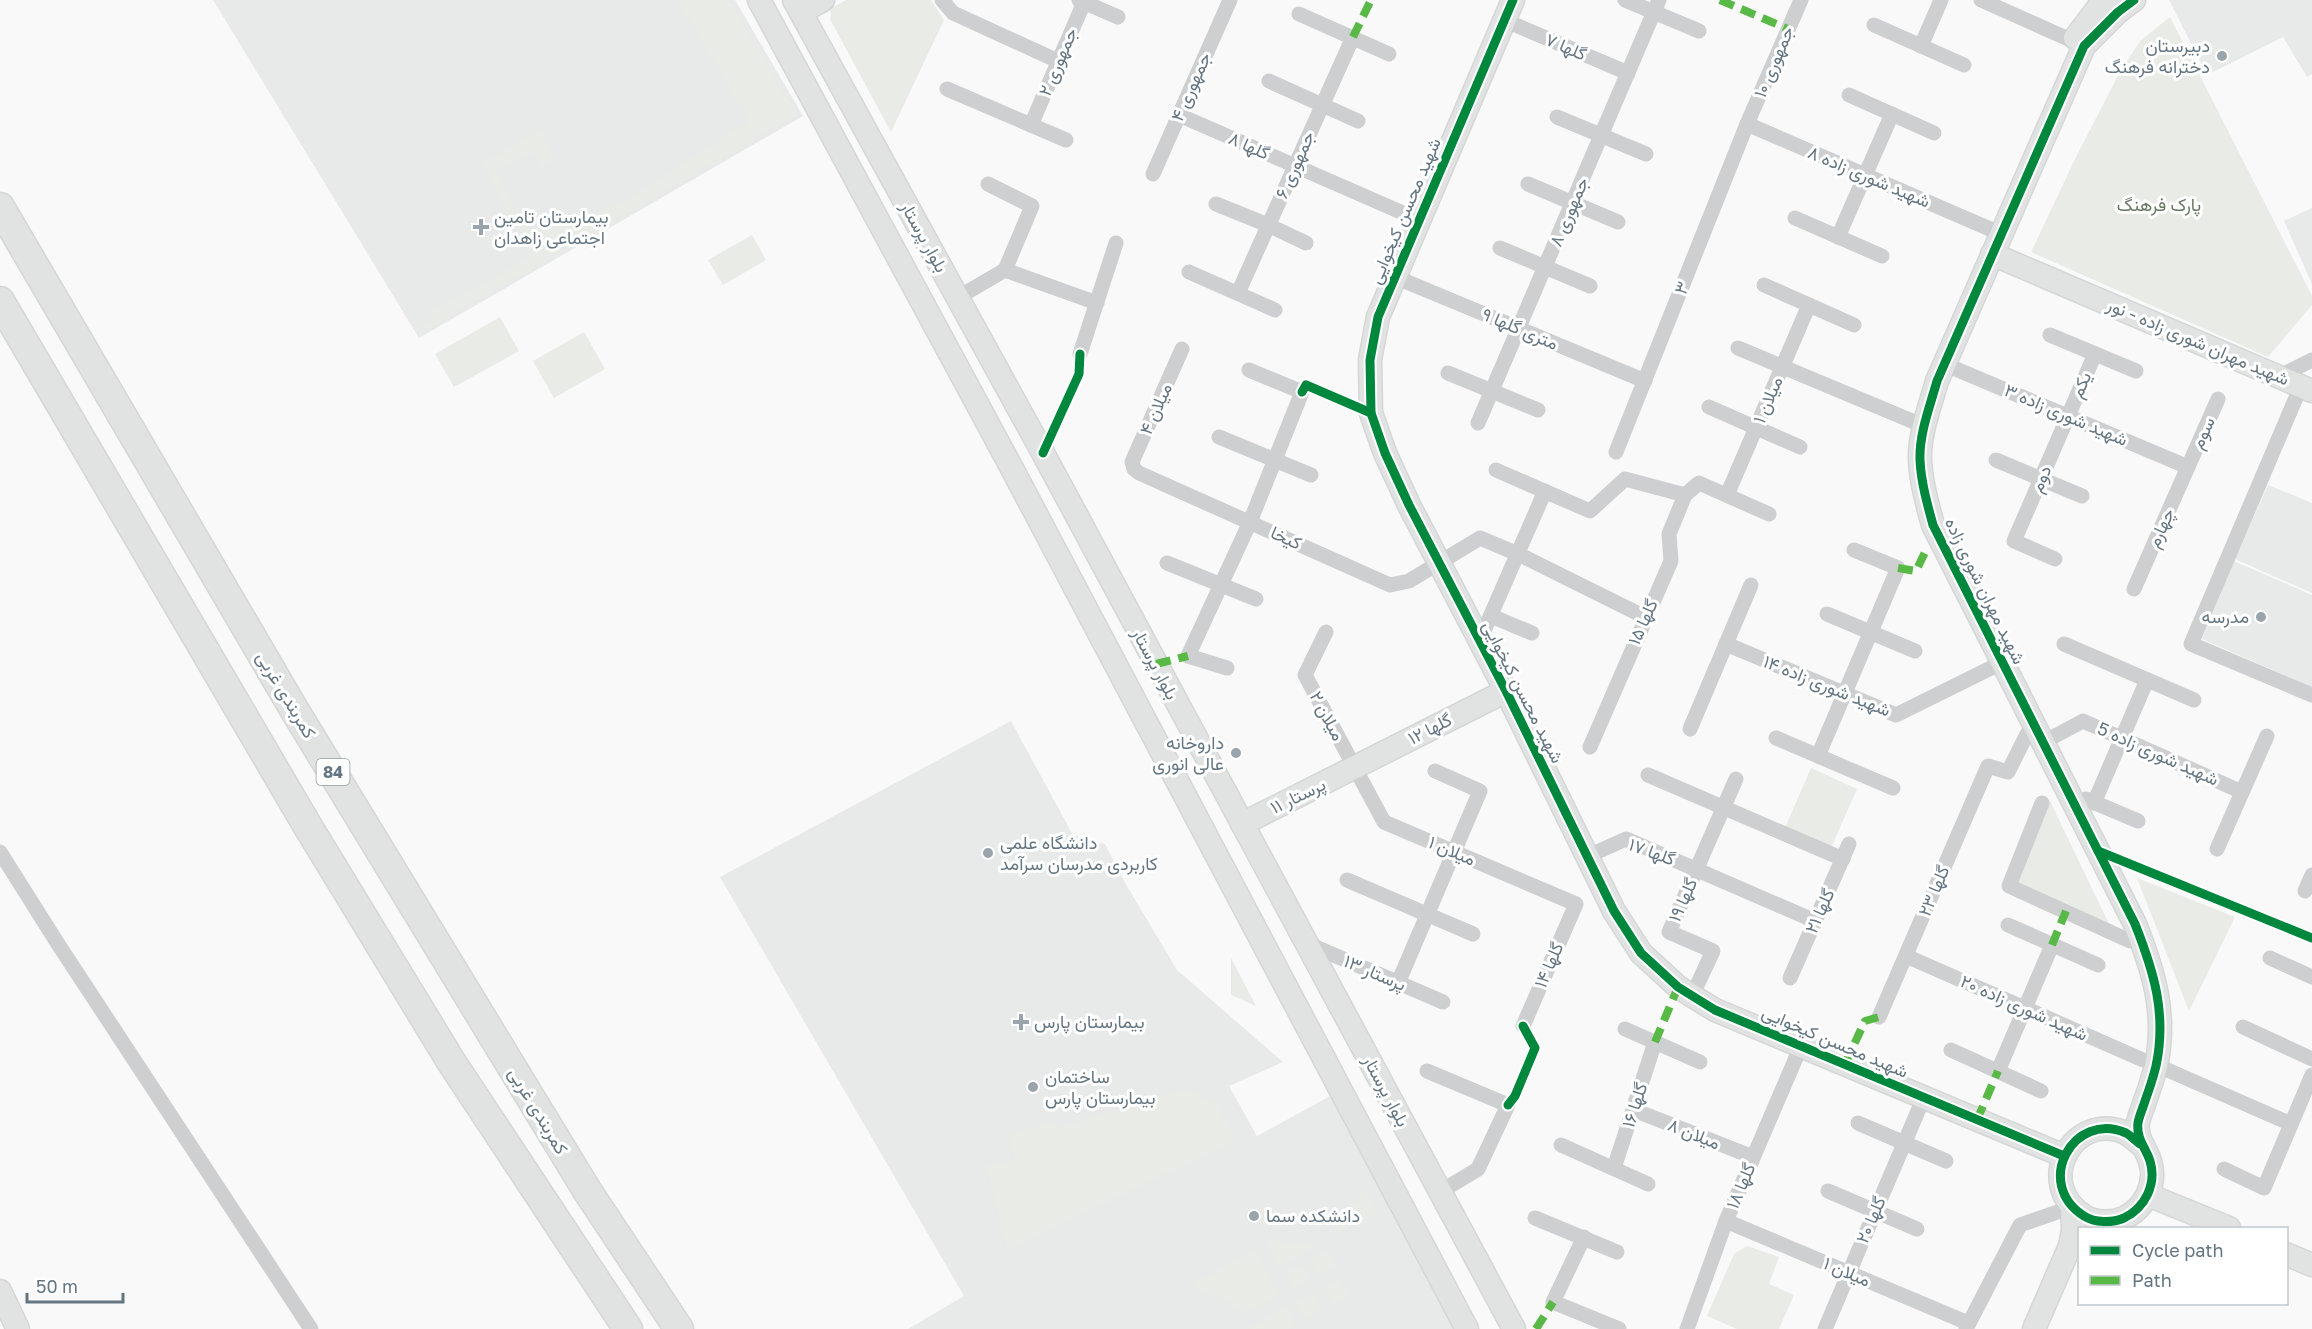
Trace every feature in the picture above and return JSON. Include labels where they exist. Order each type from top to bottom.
[{"type":"highway","name":"کمربندی غربی","points":[[0,207],[295,711],[588,1192],[679,1329]]},
{"type":"highway","points":[[0,301],[307,825],[452,1063],[628,1329]]},
{"type":"street","name":"بلوار پرستار","points":[[759,0],[1008,460],[1467,1329]]},
{"type":"street","points":[[798,6],[823,0]]},
{"type":"street","points":[[942,0],[953,13],[1058,61]]},
{"type":"street","name":"جمهوری ۴","points":[[1153,174],[1230,0]]},
{"type":"street","points":[[1625,0],[1657,6],[1699,31]]},
{"type":"street","name":"جمهوری ۱۰","points":[[1747,124],[1801,0]]},
{"type":"street","points":[[1921,46],[1941,0]]},
{"type":"street","points":[[1981,0],[2079,43]]},
{"type":"street","name":"شهید مهران شوری زاده","points":[[2107,0],[2098,8],[2079,43],[1990,229],[1938,362],[1912,421],[1908,458],[1912,492],[1928,546],[1991,668],[2068,792],[2135,924],[2148,956],[2159,1001],[2160,1029],[2150,1063],[2138,1123],[2140,1144]]},
{"type":"street","name":"شهید مهران شوری زاده","points":[[2108,1129],[2124,1114],[2150,1063],[2145,993],[2130,941],[1933,525],[1920,458],[1924,425],[1936,381],[1938,362],[1992,254],[2079,43],[2134,0]]},
{"type":"street","points":[[1082,1],[1118,17]]},
{"type":"street","name":"جمهوری ۲","points":[[1031,124],[1082,1]]},
{"type":"street","name":"بلوار پرستار","points":[[798,6],[1514,1329]]},
{"type":"street","name":"جمهوری ۸","points":[[1478,423],[1657,6]]},
{"type":"street","name":"گلها ۷","points":[[1508,10],[1628,73]]},
{"type":"street","name":"شهید محسن کیخوایی","points":[[1508,10],[1378,317],[1370,360],[1371,413],[1385,453],[1614,911],[1641,953],[1678,987],[1715,1010],[2064,1156]]},
{"type":"street","points":[[1299,14],[1389,54]]},
{"type":"street","points":[[1874,25],[1964,65]]},
{"type":"street","name":"جمهوری ۶","points":[[1238,293],[1353,37]]},
{"type":"street","points":[[1269,81],[1323,103],[1358,121]]},
{"type":"street","points":[[947,89],[1066,140]]},
{"type":"street","points":[[1849,95],[1934,133]]},
{"type":"street","points":[[1838,237],[1892,114]]},
{"type":"street","name":"گلها ۸","points":[[1179,115],[1419,220]]},
{"type":"street","points":[[1557,117],[1646,154]]},
{"type":"street","name":"شهید شوری زاده ۸","points":[[1747,124],[1990,229]]},
{"type":"street","name":"۳","points":[[1616,452],[1747,124]]},
{"type":"street","points":[[957,298],[1005,270],[1032,206],[988,184]]},
{"type":"street","points":[[1528,184],[1617,222]]},
{"type":"street","points":[[1216,204],[1306,243]]},
{"type":"street","points":[[1796,218],[1882,256]]},
{"type":"street","points":[[1080,354],[1116,243]]},
{"type":"street","points":[[1500,248],[1590,286]]},
{"type":"street","name":"شهید مهران شوری زاده - نور","points":[[1992,254],[2307,389]]},
{"type":"street","points":[[1005,270],[1097,303]]},
{"type":"street","points":[[1189,272],[1275,310]]},
{"type":"street","name":"۹ متری گلها","points":[[1395,277],[1646,381]]},
{"type":"street","points":[[1764,285],[1854,325]]},
{"type":"street","name":"میلان ۱","points":[[1727,495],[1809,305]]},
{"type":"street","points":[[2050,335],[2136,371]]},
{"type":"street","points":[[1738,348],[1912,421]]},
{"type":"street","name":"میلان ۴","points":[[1134,469],[1132,462],[1182,349]]},
{"type":"street","name":"یکم","points":[[2068,416],[2095,354]]},
{"type":"street","points":[[2280,376],[2312,360]]},
{"type":"street","name":"شهید شوری زاده ۳","points":[[1938,362],[2188,467]]},
{"type":"street","points":[[1227,668],[1188,656],[1250,522],[1302,392],[1249,370]]},
{"type":"street","points":[[1448,372],[1538,410]]},
{"type":"street","points":[[2307,389],[2191,644],[2312,695]]},
{"type":"street","name":"سوم","points":[[2188,467],[2218,399]]},
{"type":"street","points":[[1709,407],[1800,447]]},
{"type":"street","name":"دوم","points":[[2055,559],[2014,541],[2068,416]]},
{"type":"street","points":[[1219,437],[1311,475]]},
{"type":"street","points":[[1996,460],[2082,496]]},
{"type":"street","name":"چهارم","points":[[2133,589],[2188,467]]},
{"type":"street","name":"کیخا","points":[[1134,469],[1390,585],[1409,581],[1480,538],[1518,554]]},
{"type":"street","points":[[1496,470],[1590,511],[1624,479],[1685,495],[1699,483],[1770,514]]},
{"type":"street","points":[[1479,642],[1545,491]]},
{"type":"street","name":"گلها ۱۵","points":[[1590,747],[1645,616],[1671,561],[1669,534],[1685,495]]},
{"type":"street","points":[[1818,756],[1898,568],[1854,550]]},
{"type":"street","points":[[1518,554],[1645,616]]},
{"type":"street","points":[[1167,563],[1256,599]]},
{"type":"street","points":[[1690,729],[1751,585]]},
{"type":"street","points":[[1827,614],[1915,651]]},
{"type":"street","points":[[1491,616],[1532,633]]},
{"type":"street","name":"میلان ۲","points":[[1326,632],[1305,675],[1355,768]]},
{"type":"street","points":[[2064,644],[2194,700]]},
{"type":"street","name":"شهید شوری زاده ۱۴","points":[[1726,645],[1896,715],[1991,668]]},
{"type":"street","points":[[2094,803],[2147,680]]},
{"type":"street","name":"گلها ۱۲","points":[[1355,768],[1506,691]]},
{"type":"street","name":"شهید شوری زاده 5","points":[[2035,739],[2083,720],[2242,792]]},
{"type":"street","points":[[2217,849],[2267,736]]},
{"type":"street","points":[[1776,738],[1893,788]]},
{"type":"street","name":"گلها ۲۳","points":[[1879,1017],[1988,766],[2008,772],[2035,739]]},
{"type":"street","points":[[1178,782],[1209,765]]},
{"type":"street","name":"میلان ۱","points":[[1355,768],[1384,822],[1576,904]]},
{"type":"street","name":"پرستار ۱۱","points":[[1242,824],[1355,768]]},
{"type":"street","points":[[1398,983],[1480,791],[1435,771]]},
{"type":"street","points":[[1648,776],[1843,859]]},
{"type":"street","name":"گلها ۱۹","points":[[1692,996],[1713,951],[1669,932],[1736,779]]},
{"type":"street","points":[[2068,792],[2138,821]]},
{"type":"street","points":[[2042,803],[2009,886],[2130,941]]},
{"type":"street","name":"گلها ۱۷","points":[[1588,856],[1626,839],[1815,921]]},
{"type":"street","name":"گلها ۲۱","points":[[1790,978],[1849,844]]},
{"type":"street","points":[[0,852],[64,954],[311,1329]]},
{"type":"street","points":[[2305,891],[2312,875]]},
{"type":"street","points":[[1347,880],[1473,934]]},
{"type":"street","name":"گلها ۱۴","points":[[1523,1026],[1576,904]]},
{"type":"street","points":[[2008,925],[2098,965]]},
{"type":"street","name":"پرستار ۱۳","points":[[1306,943],[1443,1002]]},
{"type":"street","points":[[1998,1071],[2052,945]]},
{"type":"street","name":"شهید شوری زاده ۲۰","points":[[1906,956],[2291,1124]]},
{"type":"street","points":[[2270,958],[2312,977]]},
{"type":"street","points":[[2243,1027],[2312,1059]]},
{"type":"street","points":[[1624,1029],[1701,1062]]},
{"type":"street","name":"گلها ۱۶","points":[[1614,1168],[1655,1042]]},
{"type":"street","name":"گلها ۱۸","points":[[1687,1329],[1726,1221],[1801,1046]]},
{"type":"street","points":[[1951,1050],[2041,1091]]},
{"type":"street","points":[[1427,1071],[1508,1105],[1478,1169],[1440,1192]]},
{"type":"street","points":[[2224,1169],[2264,1188],[2312,1075]]},
{"type":"street","name":"گلها ۲۰","points":[[1825,1329],[1924,1097]]},
{"type":"street","name":"میلان ۸","points":[[1634,1110],[1754,1157]]},
{"type":"street","points":[[1858,1123],[1946,1161]]},
{"type":"street","points":[[2108,1129],[2126,1133],[2140,1144],[2150,1160],[2152,1177],[2148,1195],[2137,1210],[2122,1219],[2101,1225],[2086,1218],[2072,1207],[2062,1191],[2060,1173],[2064,1156],[2075,1141],[2090,1132],[2108,1129]]},
{"type":"street","points":[[1562,1145],[1648,1184]]},
{"type":"street","points":[[1828,1191],[1917,1229]]},
{"type":"street","points":[[2148,1195],[2227,1227]]},
{"type":"street","points":[[1967,1326],[2020,1225],[2072,1207]]},
{"type":"street","points":[[2034,1329],[2070,1246],[2073,1230],[2072,1207]]},
{"type":"street","points":[[1535,1218],[1617,1252]]},
{"type":"street","name":"میلان ۱","points":[[1726,1221],[1967,1326]]},
{"type":"street","points":[[1584,1238],[1553,1302],[1619,1329]]},
{"type":"street","points":[[2047,1329],[2078,1255]]},
{"type":"street","points":[[2288,1255],[2312,1265]]},
{"type":"street","points":[[0,1291],[18,1329]]},
{"type":"shaded area","name":"بیمارستان تامین اجتماعی زاهدان","points":[[213,0],[735,0],[803,116],[419,338]]},
{"type":"shaded area","name":"دبیرستان دخترانه فرهنگ","points":[[2169,0],[2312,0],[2312,74],[2307,77],[2283,37],[2207,75]]},
{"type":"shaded area","points":[[2312,208],[2312,284],[2284,221]]},
{"type":"shaded area","points":[[2268,485],[2312,503],[2312,593],[2235,559]]},
{"type":"shaded area","name":"مدرسه","points":[[2234,561],[2312,595],[2312,687],[2202,639]]},
{"type":"shaded area","points":[[1011,721],[1073,835],[1105,844],[1124,881],[1177,970],[1283,1062],[1229,1086],[1257,1136],[1332,1095],[1457,1329],[908,1329],[964,1296],[720,877]]},
{"type":"green space","points":[[677,0],[729,0],[797,115],[424,331],[422,327],[435,318],[432,310],[532,256],[481,164],[542,130],[555,159],[541,166],[535,154],[531,153],[495,170],[530,230],[568,210],[575,223],[627,200],[749,121]]},
{"type":"green space","points":[[846,0],[931,0],[944,20],[891,132],[830,19],[831,8]]},
{"type":"green space","name":"پارک فرهنگ","points":[[2170,17],[2312,296],[2312,305],[2268,357],[2031,252],[2120,72],[2140,41]]},
{"type":"green space","points":[[752,235],[766,260],[723,285],[708,260]]},
{"type":"green space","points":[[500,317],[519,351],[454,387],[435,354]]},
{"type":"green space","points":[[584,332],[605,369],[554,398],[533,361]]},
{"type":"green space","points":[[1811,768],[1857,789],[1830,850],[1785,828]]},
{"type":"green space","points":[[2050,801],[2109,924],[2016,881]]},
{"type":"green space","points":[[2137,878],[2235,917],[2189,1011]]},
{"type":"green space","points":[[1231,958],[1256,1006],[1231,995]]},
{"type":"green space","points":[[1187,1089],[1218,1106],[1236,1140],[1007,1251],[986,1165],[1015,1160],[1009,1135],[1053,1121],[1057,1128]]},
{"type":"green space","points":[[1365,1189],[1378,1213],[1332,1236]]},
{"type":"green space","points":[[1267,1240],[1319,1245],[1278,1267]]},
{"type":"green space","points":[[1747,1246],[1779,1257],[1769,1284],[1794,1295],[1779,1329],[1737,1329],[1707,1316],[1734,1254]]},
{"type":"green space","points":[[1256,1249],[1280,1294],[1244,1315],[1225,1299],[1197,1291],[1194,1283]]},
{"type":"green space","points":[[1327,1251],[1335,1266],[1318,1275],[1310,1259]]},
{"type":"green space","points":[[1302,1264],[1310,1280],[1292,1289],[1284,1273]]},
{"type":"green space","points":[[1340,1278],[1349,1295],[1333,1304],[1324,1287]]},
{"type":"green space","points":[[1315,1292],[1324,1309],[1305,1319],[1296,1302]]},
{"type":"green space","points":[[1287,1306],[1297,1325],[1289,1329],[1251,1329],[1250,1327]]},
{"type":"marked path","points":[[1353,37],[1371,0]]},
{"type":"marked path","points":[[1720,0],[1788,29]]},
{"type":"marked path","points":[[1898,568],[1916,571],[1928,546]]},
{"type":"marked path","points":[[1156,664],[1188,656]]},
{"type":"marked path","points":[[2052,945],[2066,911]]},
{"type":"marked path","points":[[1655,1042],[1678,987]]},
{"type":"marked path","points":[[1845,1064],[1865,1021],[1879,1017]]},
{"type":"marked path","points":[[1977,1120],[1998,1071]]},
{"type":"marked path","points":[[1536,1329],[1553,1302]]},
{"type":"cycle path","points":[[1513,0],[1378,317],[1370,360],[1371,413],[1385,453],[1409,505],[1506,691],[1614,911],[1641,953],[1678,987],[1715,1010],[2064,1156]]},
{"type":"cycle path","points":[[2134,0],[2118,12],[2084,46],[1937,381],[1923,430],[1920,460],[1933,525],[2135,924],[2148,959],[2157,994],[2159,1047],[2155,1070],[2138,1123],[2140,1139],[2152,1170],[2148,1194],[2138,1208],[2119,1220],[2098,1221],[2088,1218],[2069,1202],[2062,1186],[2061,1170],[2066,1154],[2076,1141],[2090,1132],[2107,1129],[2126,1133],[2140,1144]]},
{"type":"cycle path","points":[[1043,453],[1079,374],[1080,354]]},
{"type":"cycle path","points":[[1302,392],[1306,385],[1371,413]]},
{"type":"cycle path","points":[[2098,851],[2312,938]]},
{"type":"cycle path","points":[[1508,1105],[1515,1096],[1535,1048],[1523,1026]]},
{"type":"place","name":"دبیرستان دخترانه فرهنگ","points":[[2222,56]]},
{"type":"place","name":"بیمارستان تامین اجتماعی زاهدان","points":[[481,227]]},
{"type":"place","name":"مدرسه","points":[[2261,617]]},
{"type":"place","name":"داروخانه عالی انوری","points":[[1236,753]]},
{"type":"place","name":"دانشگاه علمی کاربردی مدرسان سرآمد","points":[[988,853]]},
{"type":"place","name":"بیمارستان پارس","points":[[1021,1022]]},
{"type":"place","name":"ساختمان بیمارستان پارس","points":[[1033,1087]]},
{"type":"place","name":"دانشکده سما","points":[[1254,1216]]}]
